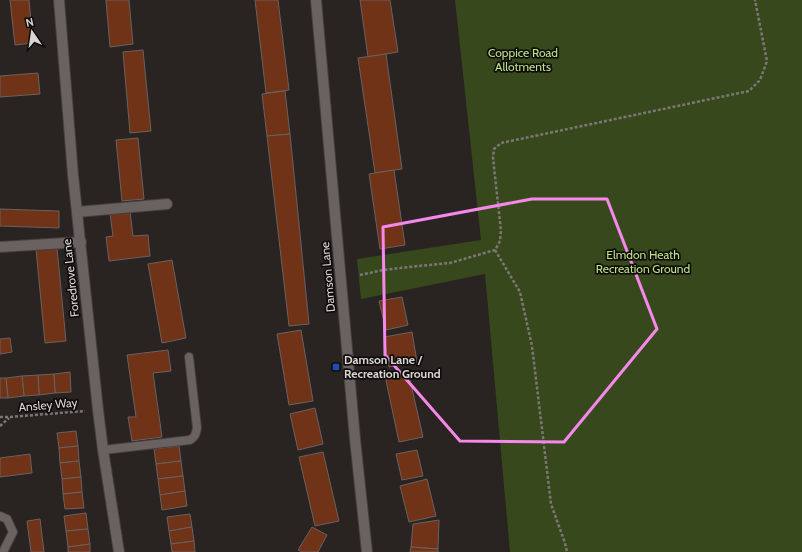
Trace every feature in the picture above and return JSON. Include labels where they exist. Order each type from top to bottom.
[{"type":"street","name":"Foredrove Lane","points":[[59,0],[73,175],[98,410],[119,552]]},
{"type":"street","name":"Damson Lane","points":[[316,0],[355,439],[367,552]]},
{"type":"street","points":[[78,212],[167,204]]},
{"type":"street","points":[[0,247],[81,242]]},
{"type":"lane","points":[[103,450],[190,440],[194,438],[197,428],[189,357]]},
{"type":"lane","points":[[0,516],[7,519],[13,532],[3,552]]},
{"type":"path","points":[[360,274],[450,263],[495,250],[500,241],[501,231],[492,158],[494,149],[501,143],[749,91],[760,80],[767,61],[755,0]]},
{"type":"path","points":[[495,250],[520,292],[532,346],[551,504],[567,552]]},
{"type":"path","name":"Ansley Way","points":[[0,417],[10,418],[98,410]]},
{"type":"path","points":[[0,426],[10,418]]},
{"type":"highlighted area","points":[[532,199],[607,199],[657,329],[564,442],[460,441],[385,355],[383,227]]},
{"type":"green space","name":"Elmdon Heath Recreation Ground","points":[[455,0],[802,0],[802,552],[510,552],[485,274],[361,299],[357,259],[481,240]]},
{"type":"building","points":[[10,0],[29,0],[33,43],[15,45]]},
{"type":"building","points":[[106,0],[129,0],[133,44],[110,47]]},
{"type":"building","points":[[255,0],[278,0],[289,90],[266,93]]},
{"type":"building","points":[[360,0],[390,0],[398,52],[368,57]]},
{"type":"building","points":[[143,50],[151,131],[130,133],[123,52]]},
{"type":"building","points":[[386,54],[402,169],[375,173],[358,58]]},
{"type":"building","points":[[38,73],[40,94],[0,97],[0,76]]},
{"type":"building","points":[[285,91],[290,134],[267,136],[262,94]]},
{"type":"building","points":[[290,134],[309,324],[289,326],[267,136]]},
{"type":"building","points":[[138,138],[144,199],[122,201],[116,140]]},
{"type":"building","points":[[394,170],[405,245],[380,249],[369,174]]},
{"type":"building","points":[[0,209],[59,211],[59,228],[0,226]]},
{"type":"building","points":[[130,211],[133,236],[148,235],[150,256],[109,261],[106,237],[113,236],[110,214]]},
{"type":"building","points":[[57,248],[66,341],[45,343],[36,249]]},
{"type":"building","points":[[172,260],[186,338],[162,343],[148,264]]},
{"type":"building","points":[[402,297],[408,325],[386,330],[379,301]]},
{"type":"building","points":[[301,330],[313,401],[289,405],[277,334]]},
{"type":"building","points":[[412,332],[417,362],[389,367],[384,337]]},
{"type":"building","points":[[10,338],[12,352],[0,354],[0,339]]},
{"type":"building","points":[[168,350],[171,371],[153,373],[162,437],[132,441],[128,417],[136,417],[127,355]]},
{"type":"building","points":[[408,371],[423,437],[399,442],[385,376]]},
{"type":"building","points":[[70,372],[71,392],[55,393],[54,374]]},
{"type":"building","points":[[54,374],[55,393],[39,395],[38,375]]},
{"type":"building","points":[[38,375],[39,395],[24,396],[22,376]]},
{"type":"building","points":[[22,376],[24,396],[8,398],[6,378]]},
{"type":"building","points":[[0,378],[6,378],[8,398],[0,398]]},
{"type":"building","points":[[315,408],[323,444],[298,450],[290,414]]},
{"type":"building","points":[[76,431],[78,446],[59,448],[57,433]]},
{"type":"building","points":[[78,446],[79,461],[60,463],[59,448]]},
{"type":"building","points":[[179,446],[181,461],[156,464],[154,449]]},
{"type":"building","points":[[417,450],[423,476],[402,480],[396,454]]},
{"type":"building","points":[[323,452],[339,521],[315,526],[299,457]]},
{"type":"building","points":[[30,454],[32,473],[0,477],[0,458]]},
{"type":"building","points":[[79,461],[81,477],[62,479],[60,463]]},
{"type":"building","points":[[181,461],[183,476],[158,479],[156,464]]},
{"type":"building","points":[[183,476],[185,491],[160,495],[158,479]]},
{"type":"building","points":[[81,477],[82,492],[63,494],[62,479]]},
{"type":"building","points":[[427,479],[436,516],[409,522],[400,486]]},
{"type":"building","points":[[185,491],[187,506],[162,510],[160,495]]},
{"type":"building","points":[[82,492],[84,508],[65,509],[63,494]]},
{"type":"building","points":[[86,513],[88,529],[66,531],[64,516]]},
{"type":"building","points":[[190,514],[192,527],[169,531],[167,517]]},
{"type":"building","points":[[40,519],[44,552],[31,552],[27,521]]},
{"type":"building","points":[[439,520],[438,549],[411,547],[413,524]]},
{"type":"building","points":[[192,527],[194,541],[171,544],[169,531]]},
{"type":"building","points":[[312,527],[327,535],[318,552],[302,552],[298,550]]},
{"type":"building","points":[[88,529],[90,544],[68,547],[66,531]]},
{"type":"building","points":[[194,541],[195,552],[172,552],[171,544]]},
{"type":"building","points":[[90,544],[90,552],[68,552],[68,547]]},
{"type":"building","points":[[411,547],[438,549],[438,552],[410,552]]},
{"type":"place","name":"Damson Lane / Recreation Ground","points":[[336,367]]},
{"type":"park label","name":"Coppice Road Allotments","points":[[523,60]]}]
